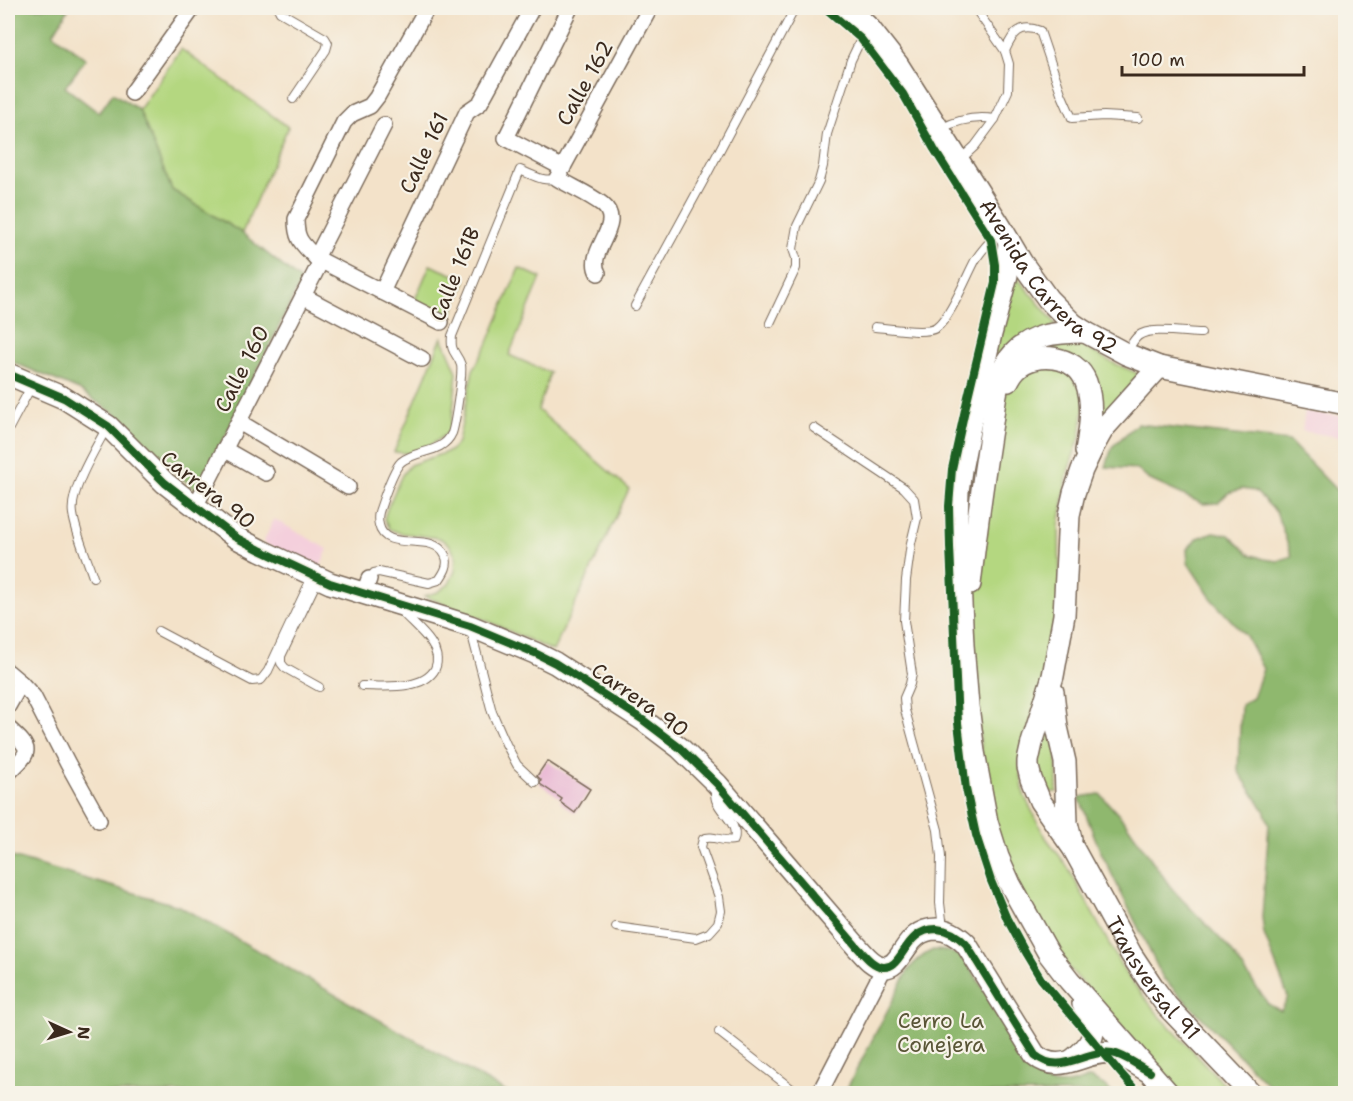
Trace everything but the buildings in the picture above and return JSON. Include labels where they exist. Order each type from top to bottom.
[{"type":"main road","name":"Avenida Carrera 92","points":[[848,8],[869,28],[898,65],[1022,263],[1048,299],[1066,318],[1085,332],[1126,354],[1159,367],[1346,404]]},
{"type":"main road","points":[[1005,235],[1009,268],[991,334],[961,470],[957,520],[968,706],[987,822],[998,857],[1010,884],[1049,954],[1069,980],[1170,1094]]},
{"type":"main road","points":[[963,645],[987,456],[996,394],[1003,369],[1017,350],[1035,338],[1056,333],[1085,332]]},
{"type":"main road","points":[[987,456],[1008,380],[1015,370],[1031,360],[1054,358],[1064,360],[1074,367],[1086,382],[1090,400],[1090,421],[1082,470]]},
{"type":"main road","points":[[1073,848],[1040,801],[1028,767],[1032,743],[1053,676],[1064,615],[1069,515],[1082,470],[1103,429],[1159,367]]},
{"type":"main road","name":"Carrera 90","points":[[8,374],[64,398],[108,426],[165,483],[235,537],[330,583],[367,586],[396,603],[470,626],[511,643],[555,663],[643,720],[680,748],[717,784],[857,947],[872,962],[884,968]]},
{"type":"main road","points":[[1053,676],[1055,717],[1066,770],[1067,823],[1073,848]]},
{"type":"main road","name":"Transversal 91","points":[[1073,848],[1131,954],[1152,987],[1167,1006],[1251,1094]]},
{"type":"main road","points":[[884,968],[892,966],[915,936],[922,932],[943,930],[952,933],[966,944],[1035,1055],[1047,1063],[1059,1064],[1103,1053],[1113,1053],[1150,1072]]},
{"type":"main road","points":[[1069,980],[1090,1017],[1093,1031],[1088,1046],[1071,1061]]},
{"type":"street","points":[[132,93],[194,8]]},
{"type":"street","points":[[427,8],[377,97],[370,106],[352,114],[344,122],[296,219],[296,233],[301,242],[319,259],[441,322]]},
{"type":"street","name":"Calle 161","points":[[382,292],[467,112],[480,103],[532,8]]},
{"type":"street","points":[[570,8],[506,138],[560,173],[601,204],[608,213],[609,227],[596,255],[595,268],[598,273]]},
{"type":"street","name":"Calle 162","points":[[560,173],[650,8]]},
{"type":"street","name":"Calle 160","points":[[200,497],[303,296],[384,124]]},
{"type":"street","points":[[303,296],[422,359]]},
{"type":"street","points":[[239,422],[348,487]]},
{"type":"street","points":[[224,449],[266,473]]},
{"type":"street","points":[[8,672],[33,696],[99,820]]},
{"type":"street","points":[[8,705],[21,683]]},
{"type":"street","points":[[8,728],[25,744],[27,752],[24,758],[8,773]]},
{"type":"street","points":[[819,1094],[884,968]]},
{"type":"lane","points":[[278,8],[280,12],[325,38],[328,43],[326,50],[293,99]]},
{"type":"lane","points":[[635,306],[795,8]]},
{"type":"lane","points":[[959,161],[975,146],[995,119],[1008,91],[1009,64],[1005,51],[975,8]]},
{"type":"lane","points":[[1005,51],[1014,35],[1022,28],[1031,27],[1040,31],[1072,118],[1104,116],[1138,118]]},
{"type":"lane","points":[[770,323],[796,268],[793,249],[797,226],[819,182],[827,134],[851,60],[869,28]]},
{"type":"lane","points":[[939,130],[951,123],[972,118],[995,119]]},
{"type":"lane","name":"Calle 161B","points":[[367,586],[374,573],[379,572],[429,583],[439,580],[444,572],[447,561],[445,553],[430,543],[395,540],[387,537],[380,528],[378,515],[395,468],[409,457],[437,448],[447,442],[453,432],[462,368],[451,344],[452,336],[520,170],[544,180],[553,180],[560,173]]},
{"type":"lane","points":[[876,327],[919,331],[935,329],[946,317],[977,257],[988,242],[1005,235]]},
{"type":"lane","points":[[1126,354],[1133,341],[1146,332],[1201,333]]},
{"type":"lane","points":[[8,430],[33,384]]},
{"type":"lane","points":[[93,577],[74,519],[73,501],[78,485],[108,426]]},
{"type":"lane","points":[[814,428],[904,488],[914,499],[917,518],[906,580],[904,621],[912,674],[904,698],[905,710],[938,830],[943,930]]},
{"type":"lane","points":[[158,631],[252,681],[261,680],[268,671],[316,576]]},
{"type":"lane","points":[[316,576],[281,656],[281,663],[285,668],[319,687]]},
{"type":"lane","points":[[362,686],[404,686],[422,682],[432,674],[437,666],[437,654],[431,643],[396,603]]},
{"type":"lane","points":[[470,626],[492,712],[517,765],[535,782]]},
{"type":"lane","points":[[616,927],[696,938],[709,933],[718,923],[721,911],[719,897],[701,847],[703,839],[708,837],[728,841],[734,840],[735,834],[734,827],[716,800],[717,784]]},
{"type":"lane","points":[[719,1032],[798,1094]]},
{"type":"shaded area","points":[[1305,411],[1345,417],[1345,438],[1302,431]]},
{"type":"shaded area","points":[[274,519],[328,549],[319,570],[263,543]]},
{"type":"green space","points":[[8,8],[65,8],[68,10],[53,34],[86,59],[65,87],[99,113],[113,93],[139,110],[172,190],[242,233],[301,281],[198,492],[155,455],[121,418],[79,390],[8,360]]},
{"type":"green space","points":[[181,49],[288,127],[242,233],[172,190],[139,110]]},
{"type":"green space","points":[[430,265],[466,280],[449,320],[413,304]]},
{"type":"green space","points":[[519,268],[541,278],[509,355],[550,373],[538,410],[629,489],[553,651],[490,622],[424,596],[438,592],[449,584],[455,571],[456,557],[449,544],[439,538],[400,533],[389,529],[384,519],[402,475],[410,465],[450,451],[458,442],[473,370],[487,345]]},
{"type":"green space","points":[[1009,268],[1057,325],[1019,340],[966,563],[968,466]]},
{"type":"green space","points":[[442,337],[457,372],[449,432],[418,454],[394,452]]},
{"type":"green space","points":[[1062,341],[1082,346],[1139,374],[1095,431],[1093,376],[1031,346]]},
{"type":"green space","points":[[1030,366],[1066,367],[1085,397],[1080,437],[1068,471],[1059,526],[1060,598],[1048,666],[1019,761],[1024,795],[1044,835],[1067,866],[1125,973],[1158,1014],[1232,1093],[1180,1093],[1038,933],[988,812],[971,657],[972,601],[995,441],[1006,394],[1014,377]]},
{"type":"green space","points":[[1137,424],[1289,441],[1345,499],[1345,1093],[1276,1093],[1163,978],[1099,848],[1079,797],[1100,794],[1126,823],[1172,889],[1229,948],[1268,1004],[1281,1011],[1288,997],[1264,934],[1262,917],[1269,824],[1264,810],[1238,771],[1241,705],[1253,698],[1263,669],[1246,636],[1213,601],[1188,563],[1187,549],[1198,538],[1214,532],[1229,535],[1249,554],[1264,559],[1278,561],[1292,556],[1276,512],[1255,491],[1242,489],[1228,493],[1218,503],[1203,504],[1148,479],[1137,469],[1106,467],[1112,447]]},
{"type":"green space","points":[[1048,725],[1057,750],[1057,792],[1051,792],[1044,786],[1035,770]]},
{"type":"green space","points":[[8,856],[179,906],[508,1093],[8,1093]]},
{"type":"green space","name":"Cerro La Conejera","points":[[933,950],[950,952],[965,959],[1023,1054],[1043,1079],[1059,1085],[1090,1078],[1104,1085],[1112,1093],[844,1094],[908,971],[913,964]]},
{"type":"cycle path","points":[[825,8],[861,39],[903,94],[934,149],[991,240],[995,283],[952,469],[949,506],[958,723],[966,789],[976,835],[991,881],[1007,919],[1026,954],[1041,979],[1139,1094]]},
{"type":"cycle path","points":[[8,374],[64,398],[108,426],[165,483],[235,537],[330,583],[470,626],[535,653],[555,663],[643,720],[680,748],[717,784],[857,947],[875,964],[883,967],[890,966],[896,962],[917,935],[926,931],[937,929],[949,932],[966,944],[1035,1055],[1045,1061],[1063,1063],[1092,1055],[1112,1053],[1127,1058],[1150,1072]]}]
